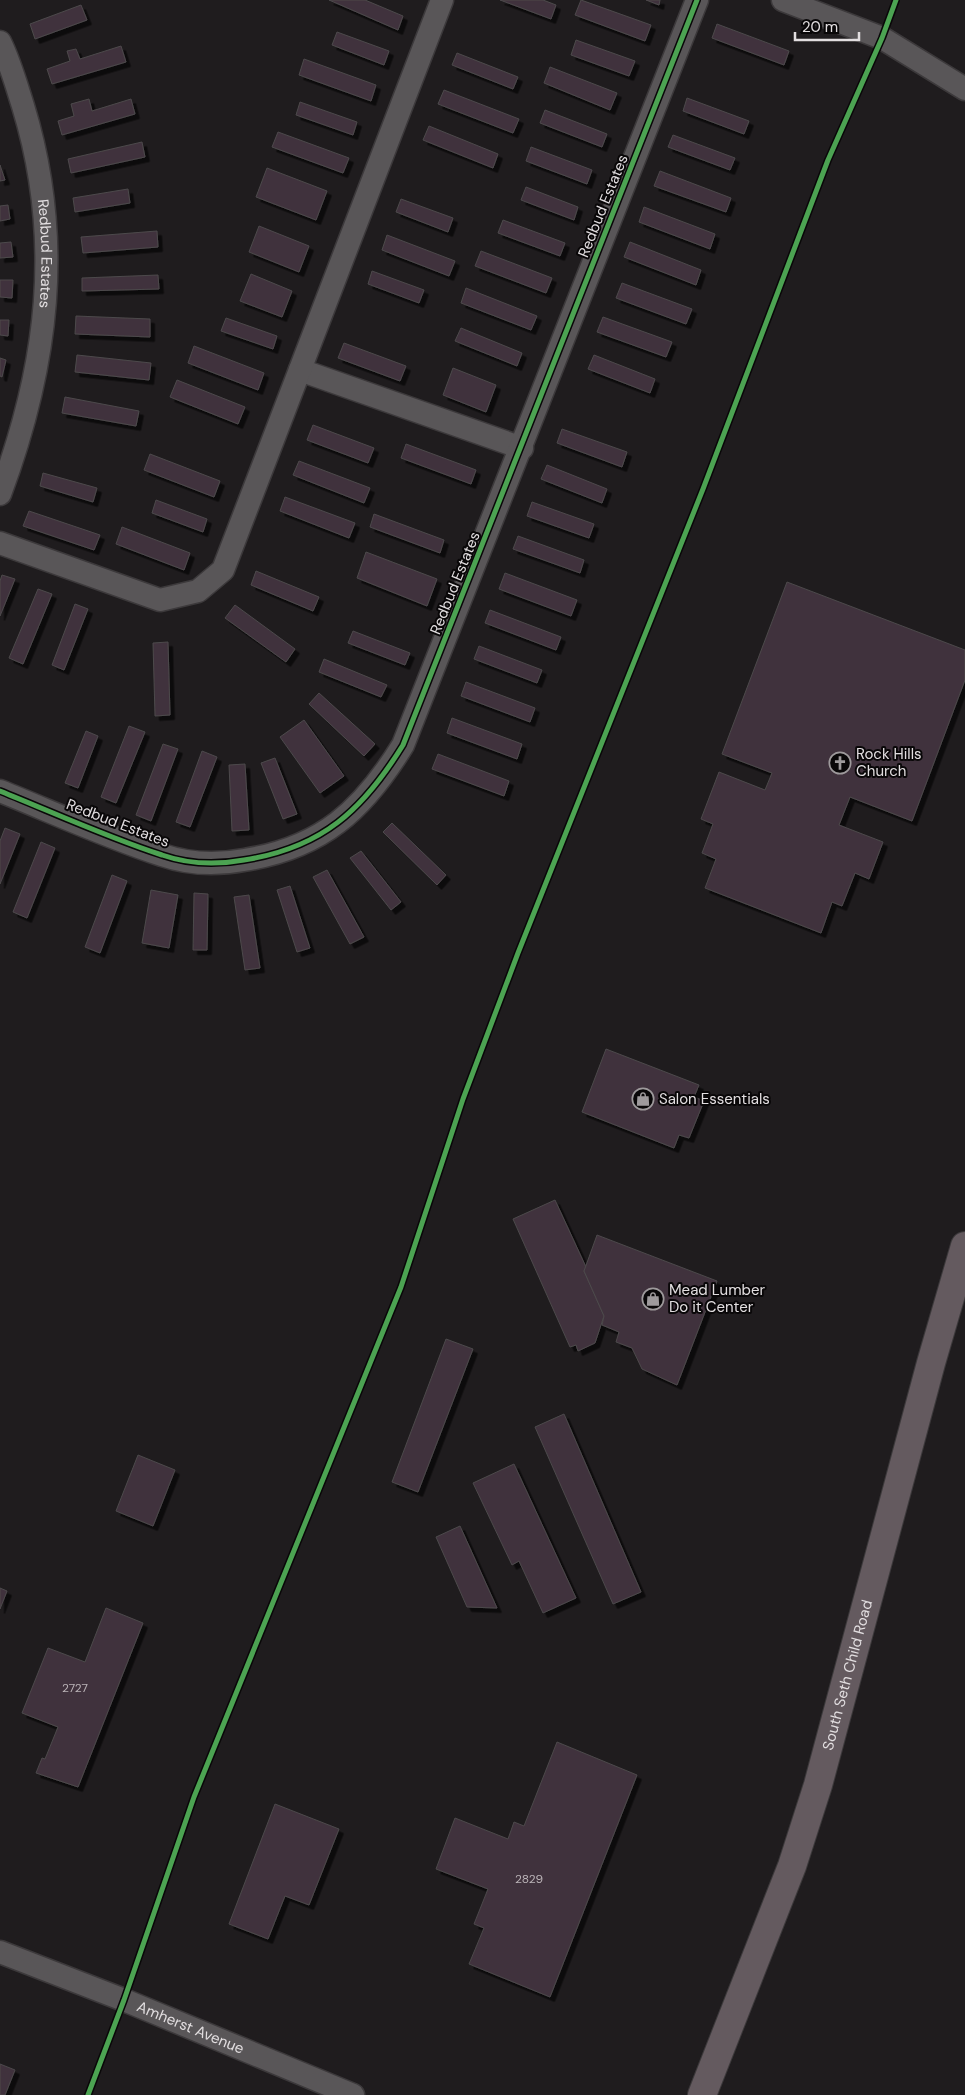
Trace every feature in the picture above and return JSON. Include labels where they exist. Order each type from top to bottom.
[{"type":"main road","name":"South Seth Child Road","points":[[702,2095],[792,1866],[818,1786],[928,1373],[965,1246]]},
{"type":"street","points":[[0,543],[160,600],[198,590],[223,570],[442,0]]},
{"type":"street","name":"Redbud Estates","points":[[0,791],[163,856],[217,865],[274,856],[304,844],[350,813],[370,793],[403,745],[522,448],[697,0]]},
{"type":"street","points":[[783,0],[882,38],[965,89]]},
{"type":"street","name":"Redbud Estates","points":[[0,42],[30,129],[42,189],[47,296],[32,394],[0,494]]},
{"type":"street","points":[[300,370],[522,448]]},
{"type":"street","name":"Amherst Avenue","points":[[0,1952],[124,2000],[353,2095]]},
{"type":"building","points":[[329,0],[365,0],[403,16],[398,30]]},
{"type":"building","points":[[500,0],[543,0],[556,5],[551,19]]},
{"type":"building","points":[[581,0],[651,25],[645,41],[575,15]]},
{"type":"building","points":[[646,0],[660,0],[659,5]]},
{"type":"building","points":[[81,5],[87,20],[35,39],[30,24]]},
{"type":"building","points":[[717,24],[789,51],[784,65],[712,38]]},
{"type":"building","points":[[337,32],[389,51],[384,65],[332,45]]},
{"type":"building","points":[[576,40],[635,61],[629,76],[571,55]]},
{"type":"building","points":[[121,46],[126,62],[52,84],[47,69],[70,61],[67,51],[76,49],[80,59]]},
{"type":"building","points":[[457,53],[518,77],[513,89],[452,65]]},
{"type":"building","points":[[304,59],[376,85],[371,101],[299,75]]},
{"type":"building","points":[[550,67],[617,93],[610,110],[544,83]]},
{"type":"building","points":[[444,90],[519,119],[513,133],[438,104]]},
{"type":"building","points":[[687,98],[749,121],[744,134],[683,111]]},
{"type":"building","points":[[89,99],[92,111],[131,99],[135,114],[62,135],[58,121],[74,116],[71,104]]},
{"type":"building","points":[[300,102],[357,122],[353,135],[296,115]]},
{"type":"building","points":[[545,110],[607,134],[602,147],[540,123]]},
{"type":"building","points":[[429,126],[498,154],[493,168],[423,140]]},
{"type":"building","points":[[278,132],[349,158],[343,173],[272,147]]},
{"type":"building","points":[[673,135],[735,158],[730,170],[668,147]]},
{"type":"building","points":[[142,142],[145,157],[71,173],[68,159]]},
{"type":"building","points":[[531,147],[592,170],[587,184],[526,161]]},
{"type":"building","points":[[0,165],[5,180],[0,181]]},
{"type":"building","points":[[267,168],[327,191],[316,220],[256,197]]},
{"type":"building","points":[[660,171],[731,198],[726,212],[654,186]]},
{"type":"building","points":[[526,187],[578,207],[574,220],[521,200]]},
{"type":"building","points":[[128,189],[130,203],[75,212],[73,198]]},
{"type":"building","points":[[401,199],[453,218],[448,232],[396,212]]},
{"type":"building","points":[[8,205],[10,219],[0,221],[0,206]]},
{"type":"building","points":[[644,207],[715,234],[710,249],[639,222]]},
{"type":"building","points":[[503,220],[565,243],[560,256],[498,233]]},
{"type":"building","points":[[259,226],[309,246],[299,272],[249,252]]},
{"type":"building","points":[[157,231],[158,247],[83,253],[81,237]]},
{"type":"building","points":[[387,235],[455,261],[449,276],[382,250]]},
{"type":"building","points":[[11,242],[13,257],[0,258],[0,243]]},
{"type":"building","points":[[630,242],[701,270],[696,285],[624,257]]},
{"type":"building","points":[[481,251],[552,278],[546,293],[475,266]]},
{"type":"building","points":[[372,271],[424,290],[419,303],[368,284]]},
{"type":"building","points":[[251,274],[292,291],[282,317],[240,301]]},
{"type":"building","points":[[158,275],[159,289],[82,291],[82,278]]},
{"type":"building","points":[[0,280],[13,280],[12,298],[0,297]]},
{"type":"building","points":[[622,283],[692,309],[686,324],[616,298]]},
{"type":"building","points":[[466,288],[537,316],[531,330],[461,303]]},
{"type":"building","points":[[76,316],[150,319],[150,337],[75,334]]},
{"type":"building","points":[[603,317],[672,342],[666,357],[597,332]]},
{"type":"building","points":[[226,318],[277,336],[273,349],[221,331]]},
{"type":"building","points":[[0,320],[9,320],[8,336],[0,335]]},
{"type":"building","points":[[461,328],[522,353],[517,366],[455,341]]},
{"type":"building","points":[[344,343],[406,366],[400,381],[338,358]]},
{"type":"building","points":[[194,346],[264,373],[258,390],[188,363]]},
{"type":"building","points":[[77,355],[151,363],[149,380],[75,372]]},
{"type":"building","points":[[594,355],[655,379],[650,393],[588,369]]},
{"type":"building","points":[[0,358],[6,360],[2,377],[0,376]]},
{"type":"building","points":[[453,368],[496,385],[486,412],[443,395]]},
{"type":"building","points":[[177,380],[245,407],[238,424],[170,397]]},
{"type":"building","points":[[65,397],[139,411],[136,426],[62,413]]},
{"type":"building","points":[[313,425],[374,448],[368,463],[307,440]]},
{"type":"building","points":[[562,429],[627,452],[622,467],[557,443]]},
{"type":"building","points":[[406,444],[476,470],[471,484],[401,458]]},
{"type":"building","points":[[150,454],[220,481],[214,497],[144,470]]},
{"type":"building","points":[[299,461],[370,488],[364,503],[293,475]]},
{"type":"building","points":[[547,465],[607,489],[602,503],[541,479]]},
{"type":"building","points":[[43,473],[97,488],[93,502],[40,486]]},
{"type":"building","points":[[285,497],[355,523],[349,538],[280,511]]},
{"type":"building","points":[[156,500],[207,519],[203,532],[152,513]]},
{"type":"building","points":[[532,502],[594,524],[589,538],[527,516]]},
{"type":"building","points":[[29,511],[100,535],[94,550],[23,526]]},
{"type":"building","points":[[374,514],[444,540],[440,553],[370,527]]},
{"type":"building","points":[[122,527],[190,553],[184,570],[116,544]]},
{"type":"building","points":[[518,536],[584,560],[580,573],[513,549]]},
{"type":"building","points":[[366,552],[437,579],[427,606],[357,578]]},
{"type":"building","points":[[256,571],[319,597],[313,611],[251,585]]},
{"type":"building","points":[[505,573],[577,600],[571,616],[499,589]]},
{"type":"building","points":[[2,575],[15,579],[0,616],[0,581]]},
{"type":"building","name":"Rock Hills Church","points":[[787,582],[965,650],[965,680],[912,821],[850,797],[839,825],[883,842],[869,879],[855,873],[842,906],[832,902],[821,933],[705,888],[716,859],[702,853],[713,824],[701,819],[719,772],[765,790],[772,773],[722,754]]},
{"type":"building","points":[[38,589],[52,594],[23,664],[9,658]]},
{"type":"building","points":[[75,604],[88,609],[64,670],[52,665]]},
{"type":"building","points":[[235,605],[295,649],[286,662],[225,618]]},
{"type":"building","points":[[490,610],[561,637],[556,650],[485,623]]},
{"type":"building","points":[[353,631],[410,653],[405,665],[348,643]]},
{"type":"building","points":[[168,642],[170,715],[155,716],[153,643]]},
{"type":"building","points":[[479,646],[542,670],[537,683],[474,659]]},
{"type":"building","points":[[324,659],[387,685],[381,697],[319,672]]},
{"type":"building","points":[[466,682],[535,708],[530,722],[461,696]]},
{"type":"building","points":[[319,693],[375,744],[364,756],[309,704]]},
{"type":"building","points":[[452,718],[522,744],[517,759],[447,733]]},
{"type":"building","points":[[304,720],[344,776],[320,793],[280,737]]},
{"type":"building","points":[[129,726],[145,732],[116,803],[101,797]]},
{"type":"building","points":[[86,731],[98,736],[78,788],[65,783]]},
{"type":"building","points":[[163,744],[178,749],[151,821],[136,815]]},
{"type":"building","points":[[202,751],[217,757],[190,827],[176,822]]},
{"type":"building","points":[[438,754],[509,781],[504,796],[432,769]]},
{"type":"building","points":[[275,758],[297,814],[283,819],[261,763]]},
{"type":"building","points":[[245,764],[249,830],[232,831],[229,765]]},
{"type":"building","points":[[392,823],[446,875],[437,885],[383,832]]},
{"type":"building","points":[[5,828],[20,834],[0,884],[0,841]]},
{"type":"building","points":[[41,842],[55,848],[27,918],[13,912]]},
{"type":"building","points":[[361,851],[401,902],[391,910],[350,858]]},
{"type":"building","points":[[327,870],[364,937],[350,944],[313,877]]},
{"type":"building","points":[[112,875],[127,881],[100,953],[85,947]]},
{"type":"building","points":[[290,886],[310,948],[297,952],[277,890]]},
{"type":"building","points":[[151,890],[178,895],[169,948],[142,943]]},
{"type":"building","points":[[194,893],[208,894],[207,950],[193,950]]},
{"type":"building","points":[[249,895],[260,968],[245,970],[234,897]]},
{"type":"building","name":"Salon Essentials","points":[[606,1049],[699,1085],[694,1097],[704,1101],[689,1138],[679,1135],[674,1148],[582,1112]]},
{"type":"building","points":[[555,1200],[586,1267],[584,1271],[604,1316],[595,1343],[578,1351],[576,1345],[570,1347],[513,1219]]},
{"type":"building","name":"Mead Lumber Do it Center","points":[[597,1235],[717,1281],[677,1385],[642,1369],[632,1348],[616,1342],[619,1332],[602,1325],[604,1316],[584,1271]]},
{"type":"building","points":[[446,1339],[473,1349],[418,1492],[392,1482]]},
{"type":"building","points":[[564,1414],[641,1592],[613,1604],[535,1427]]},
{"type":"building","points":[[138,1455],[175,1470],[153,1526],[116,1511]]},
{"type":"building","points":[[514,1464],[576,1598],[543,1613],[519,1561],[512,1565],[473,1483]]},
{"type":"building","points":[[460,1526],[497,1608],[467,1607],[436,1537]]},
{"type":"building","points":[[0,1588],[7,1591],[0,1609]]},
{"type":"building","points":[[106,1608],[143,1623],[78,1787],[36,1773],[42,1758],[45,1759],[58,1727],[22,1713],[48,1648],[85,1662]]},
{"type":"building","points":[[557,1742],[637,1775],[550,1997],[469,1964],[484,1928],[474,1924],[488,1889],[436,1869],[455,1818],[508,1839],[514,1822],[524,1826]]},
{"type":"building","points":[[275,1804],[339,1829],[309,1905],[285,1896],[268,1939],[229,1924]]},
{"type":"building","points":[[0,2064],[15,2070],[5,2095],[0,2095]]},
{"type":"cycle path","points":[[0,791],[101,833],[172,858],[192,862],[223,863],[272,854],[296,846],[338,822],[356,807],[372,789],[403,745],[697,0]]},
{"type":"cycle path","points":[[88,2095],[124,2000],[194,1797],[401,1287],[463,1099],[518,953],[703,489],[828,160],[882,38],[896,0]]},
{"type":"place","name":"Rock Hills Church","points":[[840,763]]},
{"type":"place","name":"Salon Essentials","points":[[643,1099]]},
{"type":"place","name":"Mead Lumber Do it Center","points":[[653,1299]]}]
